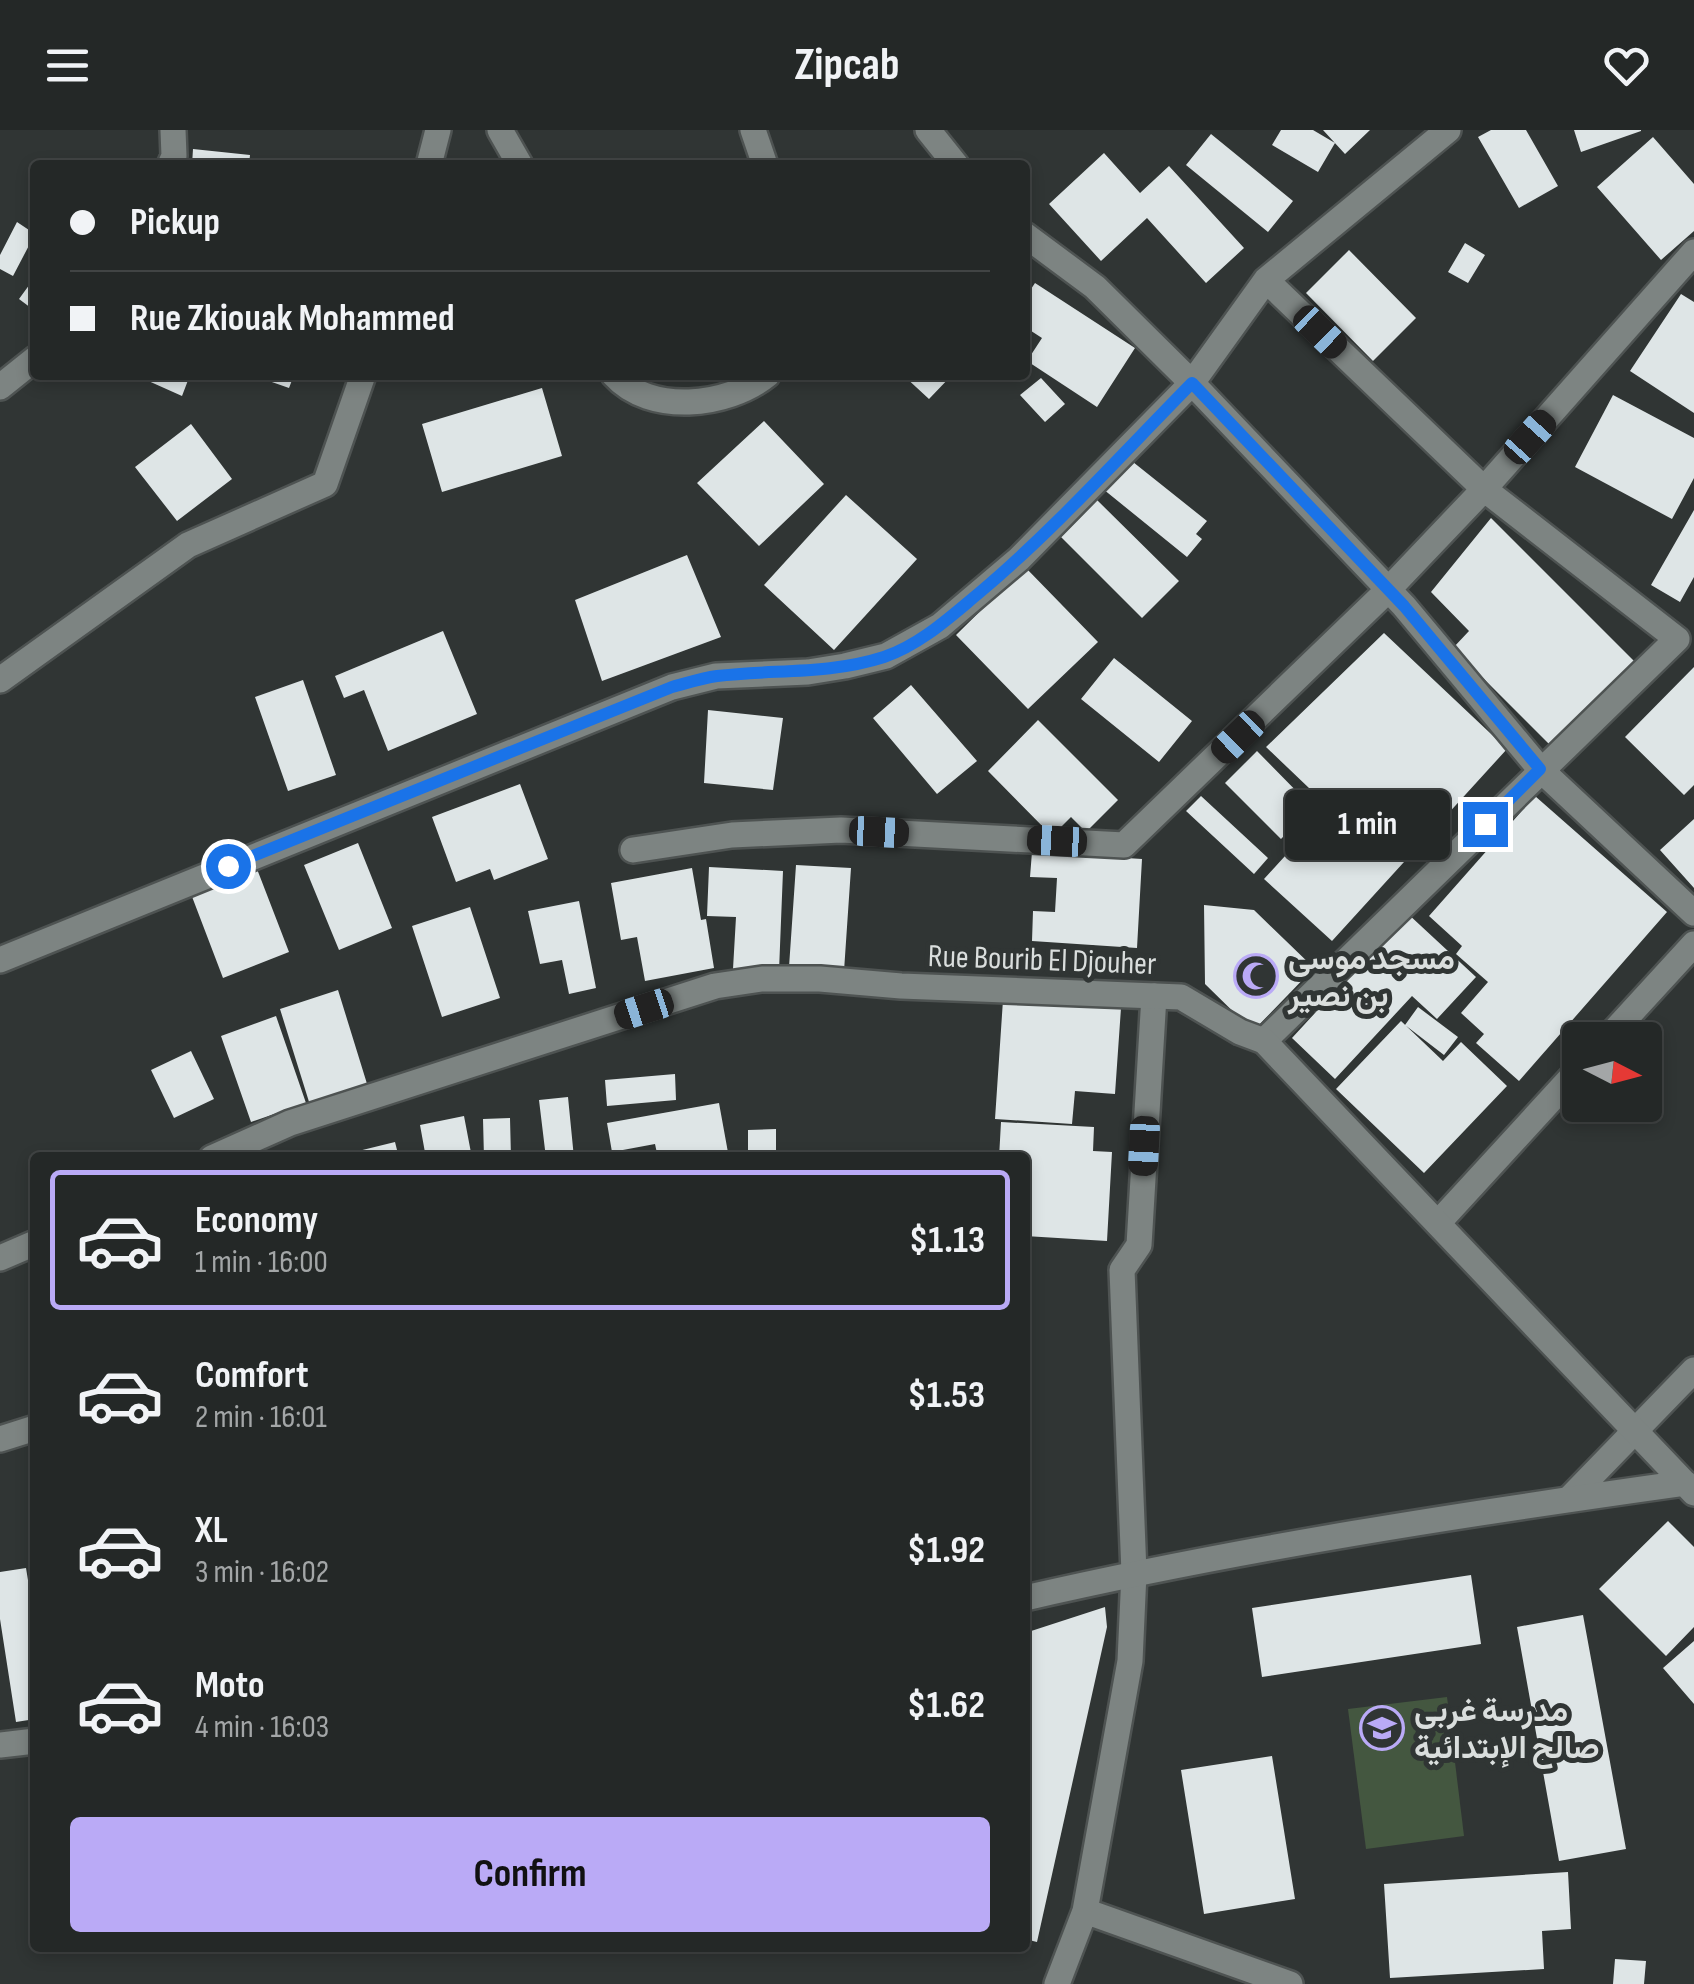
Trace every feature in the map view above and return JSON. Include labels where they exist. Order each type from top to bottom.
[{"type":"street","points":[[170,160],[173,130]]},
{"type":"street","points":[[430,160],[438,130]]},
{"type":"street","points":[[500,130],[517,160]]},
{"type":"street","points":[[752,130],[763,160]]},
{"type":"street","points":[[928,130],[952,160]]},
{"type":"street","points":[[0,960],[672,687],[716,676],[808,672],[886,656],[940,626],[1019,560],[1192,383],[1266,280],[1448,130]]},
{"type":"street","points":[[1030,239],[1095,287],[1192,383],[1388,590],[1540,769],[1694,913]]},
{"type":"street","points":[[633,850],[732,835],[840,830],[1124,845],[1388,590],[1484,489],[1694,252]]},
{"type":"street","points":[[1264,1041],[1677,639],[1484,489],[1266,280]]},
{"type":"street","points":[[0,386],[30,362]]},
{"type":"street","points":[[0,680],[188,545],[325,484],[361,380]]},
{"type":"street","points":[[618,380],[628,391],[666,400],[710,402],[749,390],[761,380]]},
{"type":"street","points":[[1622,1022],[1694,944]]},
{"type":"street","name":"Rue Bourib El Djouher","points":[[225,1152],[290,1123],[714,986],[762,979],[820,979],[1181,997],[1240,1032],[1264,1041],[1689,1488]]},
{"type":"street","points":[[1064,1980],[1086,1911],[1130,1661],[1134,1573],[1122,1270],[1139,1245],[1154,996]]},
{"type":"street","points":[[1438,1223],[1562,1088]]},
{"type":"street","points":[[0,1258],[30,1245]]},
{"type":"street","points":[[1570,1499],[1694,1370]]},
{"type":"street","points":[[0,1440],[30,1430]]},
{"type":"street","points":[[1030,1597],[1134,1573],[1570,1499],[1689,1488]]},
{"type":"street","points":[[0,1745],[30,1742]]},
{"type":"street","points":[[1086,1911],[1290,1984]]},
{"type":"green space","points":[[1447,1697],[1464,1836],[1366,1849],[1348,1709]]},
{"type":"building","points":[[1281,130],[1313,130],[1335,143],[1318,172],[1272,145]]},
{"type":"building","points":[[1323,130],[1370,130],[1345,154]]},
{"type":"building","points":[[1491,130],[1526,130],[1558,186],[1519,208],[1478,137]]},
{"type":"building","points":[[1574,130],[1641,130],[1641,131],[1581,152]]},
{"type":"building","points":[[1211,134],[1293,201],[1268,232],[1186,165]]},
{"type":"building","points":[[1653,137],[1694,184],[1694,231],[1661,260],[1597,187]]},
{"type":"building","points":[[193,149],[250,155],[250,160],[192,160]]},
{"type":"building","points":[[1104,153],[1140,193],[1169,166],[1244,248],[1206,283],[1147,218],[1101,261],[1049,204]]},
{"type":"building","points":[[17,222],[30,231],[30,244],[13,276],[0,269],[0,255]]},
{"type":"building","points":[[1465,243],[1485,255],[1468,283],[1448,272]]},
{"type":"building","points":[[1349,250],[1416,318],[1373,361],[1306,293]]},
{"type":"building","points":[[1035,283],[1135,348],[1097,407],[1030,363],[1042,338],[1030,330],[1030,290]]},
{"type":"building","points":[[30,284],[30,307],[19,299]]},
{"type":"building","points":[[1681,294],[1694,302],[1694,413],[1630,371]]},
{"type":"building","points":[[1041,378],[1065,404],[1045,422],[1020,395]]},
{"type":"building","points":[[146,380],[188,380],[182,396]]},
{"type":"building","points":[[266,380],[292,380],[289,388]]},
{"type":"building","points":[[908,380],[947,380],[929,399]]},
{"type":"building","points":[[542,388],[562,456],[442,492],[422,424]]},
{"type":"building","points":[[1613,395],[1694,438],[1694,478],[1672,519],[1575,467]]},
{"type":"building","points":[[764,421],[824,484],[759,546],[697,483]]},
{"type":"building","points":[[191,424],[232,479],[177,521],[135,467]]},
{"type":"building","points":[[1128,458],[1207,521],[1196,534],[1202,539],[1187,557],[1103,489]]},
{"type":"building","points":[[846,495],[917,559],[834,650],[764,585]]},
{"type":"building","points":[[1097,500],[1179,581],[1142,618],[1061,537]]},
{"type":"building","points":[[1694,510],[1694,577],[1680,602],[1651,585]]},
{"type":"building","points":[[1491,518],[1640,667],[1554,749],[1453,648],[1469,631],[1431,592]]},
{"type":"building","points":[[687,555],[721,637],[602,681],[575,600]]},
{"type":"building","points":[[1025,567],[1098,642],[1028,709],[956,635]]},
{"type":"building","points":[[443,631],[477,714],[388,751],[364,690],[344,698],[335,676]]},
{"type":"building","points":[[1384,633],[1507,749],[1332,941],[1264,879],[1326,811],[1370,852],[1383,836],[1341,798],[1331,809],[1266,747]]},
{"type":"building","points":[[1114,658],[1192,721],[1159,762],[1081,699]]},
{"type":"building","points":[[1694,667],[1694,785],[1684,795],[1625,737]]},
{"type":"building","points":[[303,680],[336,775],[288,791],[255,697]]},
{"type":"building","points":[[911,685],[977,761],[937,794],[873,718]]},
{"type":"building","points":[[708,710],[783,718],[773,790],[704,783]]},
{"type":"building","points":[[1038,720],[1118,800],[1086,832],[1071,817],[1052,836],[988,771]]},
{"type":"building","points":[[1257,751],[1312,807],[1281,839],[1225,783]]},
{"type":"building","points":[[520,784],[548,859],[494,880],[490,869],[456,882],[432,817]]},
{"type":"building","points":[[1201,796],[1268,858],[1254,874],[1186,811]]},
{"type":"building","points":[[1535,796],[1667,912],[1571,1022],[1562,1022],[1562,1032],[1519,1081],[1476,1043],[1484,1034],[1461,1013],[1488,982],[1456,954],[1462,946],[1429,916]]},
{"type":"building","points":[[1694,819],[1694,888],[1660,850]]},
{"type":"building","points":[[358,843],[392,928],[339,950],[304,865]]},
{"type":"building","points":[[1032,852],[1142,859],[1137,948],[1032,941],[1033,911],[1055,912],[1057,878],[1030,877]]},
{"type":"building","points":[[796,865],[851,868],[844,971],[789,967]]},
{"type":"building","points":[[709,867],[783,871],[779,971],[733,969],[736,917],[707,916]]},
{"type":"building","points":[[692,868],[714,968],[645,981],[637,937],[621,940],[611,883]]},
{"type":"building","points":[[257,869],[289,952],[223,978],[191,894]]},
{"type":"building","points":[[579,901],[596,988],[569,994],[562,960],[540,964],[528,911]]},
{"type":"building","name":"مسجد موسى بن نصير","points":[[1204,905],[1254,910],[1314,968],[1253,1031],[1205,984]]},
{"type":"building","points":[[470,907],[500,998],[442,1017],[412,926]]},
{"type":"building","points":[[1407,913],[1476,977],[1437,1019],[1412,996],[1335,1079],[1292,1038]]},
{"type":"building","points":[[338,990],[368,1087],[310,1105],[280,1009]]},
{"type":"building","points":[[1003,1000],[1121,1008],[1115,1094],[1075,1091],[1072,1124],[995,1119]]},
{"type":"building","points":[[1418,1007],[1458,1037],[1444,1055],[1405,1025]]},
{"type":"building","points":[[276,1016],[306,1103],[251,1122],[221,1036]]},
{"type":"building","points":[[1401,1021],[1443,1061],[1461,1042],[1507,1086],[1424,1173],[1336,1089]]},
{"type":"building","points":[[191,1051],[214,1099],[174,1118],[151,1070]]},
{"type":"building","points":[[675,1074],[676,1100],[607,1106],[605,1080]]},
{"type":"building","points":[[568,1097],[573,1152],[545,1152],[539,1100]]},
{"type":"building","points":[[719,1103],[728,1152],[657,1152],[655,1144],[612,1152],[607,1123]]},
{"type":"building","points":[[464,1116],[471,1152],[425,1152],[420,1125]]},
{"type":"building","points":[[510,1118],[511,1152],[484,1152],[483,1119]]},
{"type":"building","points":[[1001,1122],[1094,1127],[1093,1151],[1112,1152],[1107,1241],[1030,1236],[1030,1152],[999,1152]]},
{"type":"building","points":[[776,1129],[776,1152],[748,1152],[748,1130]]},
{"type":"building","points":[[395,1142],[398,1152],[354,1152]]},
{"type":"building","points":[[1668,1521],[1694,1547],[1694,1627],[1666,1656],[1599,1589]]},
{"type":"building","points":[[26,1568],[30,1592],[30,1720],[16,1722],[0,1619],[0,1572]]},
{"type":"building","points":[[1471,1575],[1481,1644],[1262,1677],[1252,1608]]},
{"type":"building","points":[[1105,1607],[1107,1627],[1037,1942],[1030,1940],[1030,1631]]},
{"type":"building","points":[[1583,1615],[1626,1849],[1559,1861],[1517,1627]]},
{"type":"building","points":[[1694,1641],[1694,1704],[1663,1668]]},
{"type":"building","points":[[1272,1756],[1295,1899],[1204,1914],[1181,1770]]},
{"type":"building","points":[[1568,1872],[1571,1929],[1542,1931],[1544,1969],[1390,1978],[1384,1884]]},
{"type":"building","points":[[1615,1959],[1646,1961],[1644,1984],[1613,1984]]},
{"type":"place","name":"مسجد موسى بن نصير","points":[[1256,976]]},
{"type":"place","name":"مدرسة غربي صالح الإبتدائية","points":[[1382,1728]]},
{"type":"route","points":[[228,866],[672,687],[716,676],[808,672],[845,666],[886,656],[912,643],[940,626],[1019,560],[1192,383],[1404,606],[1540,769],[1485,824]]}]
